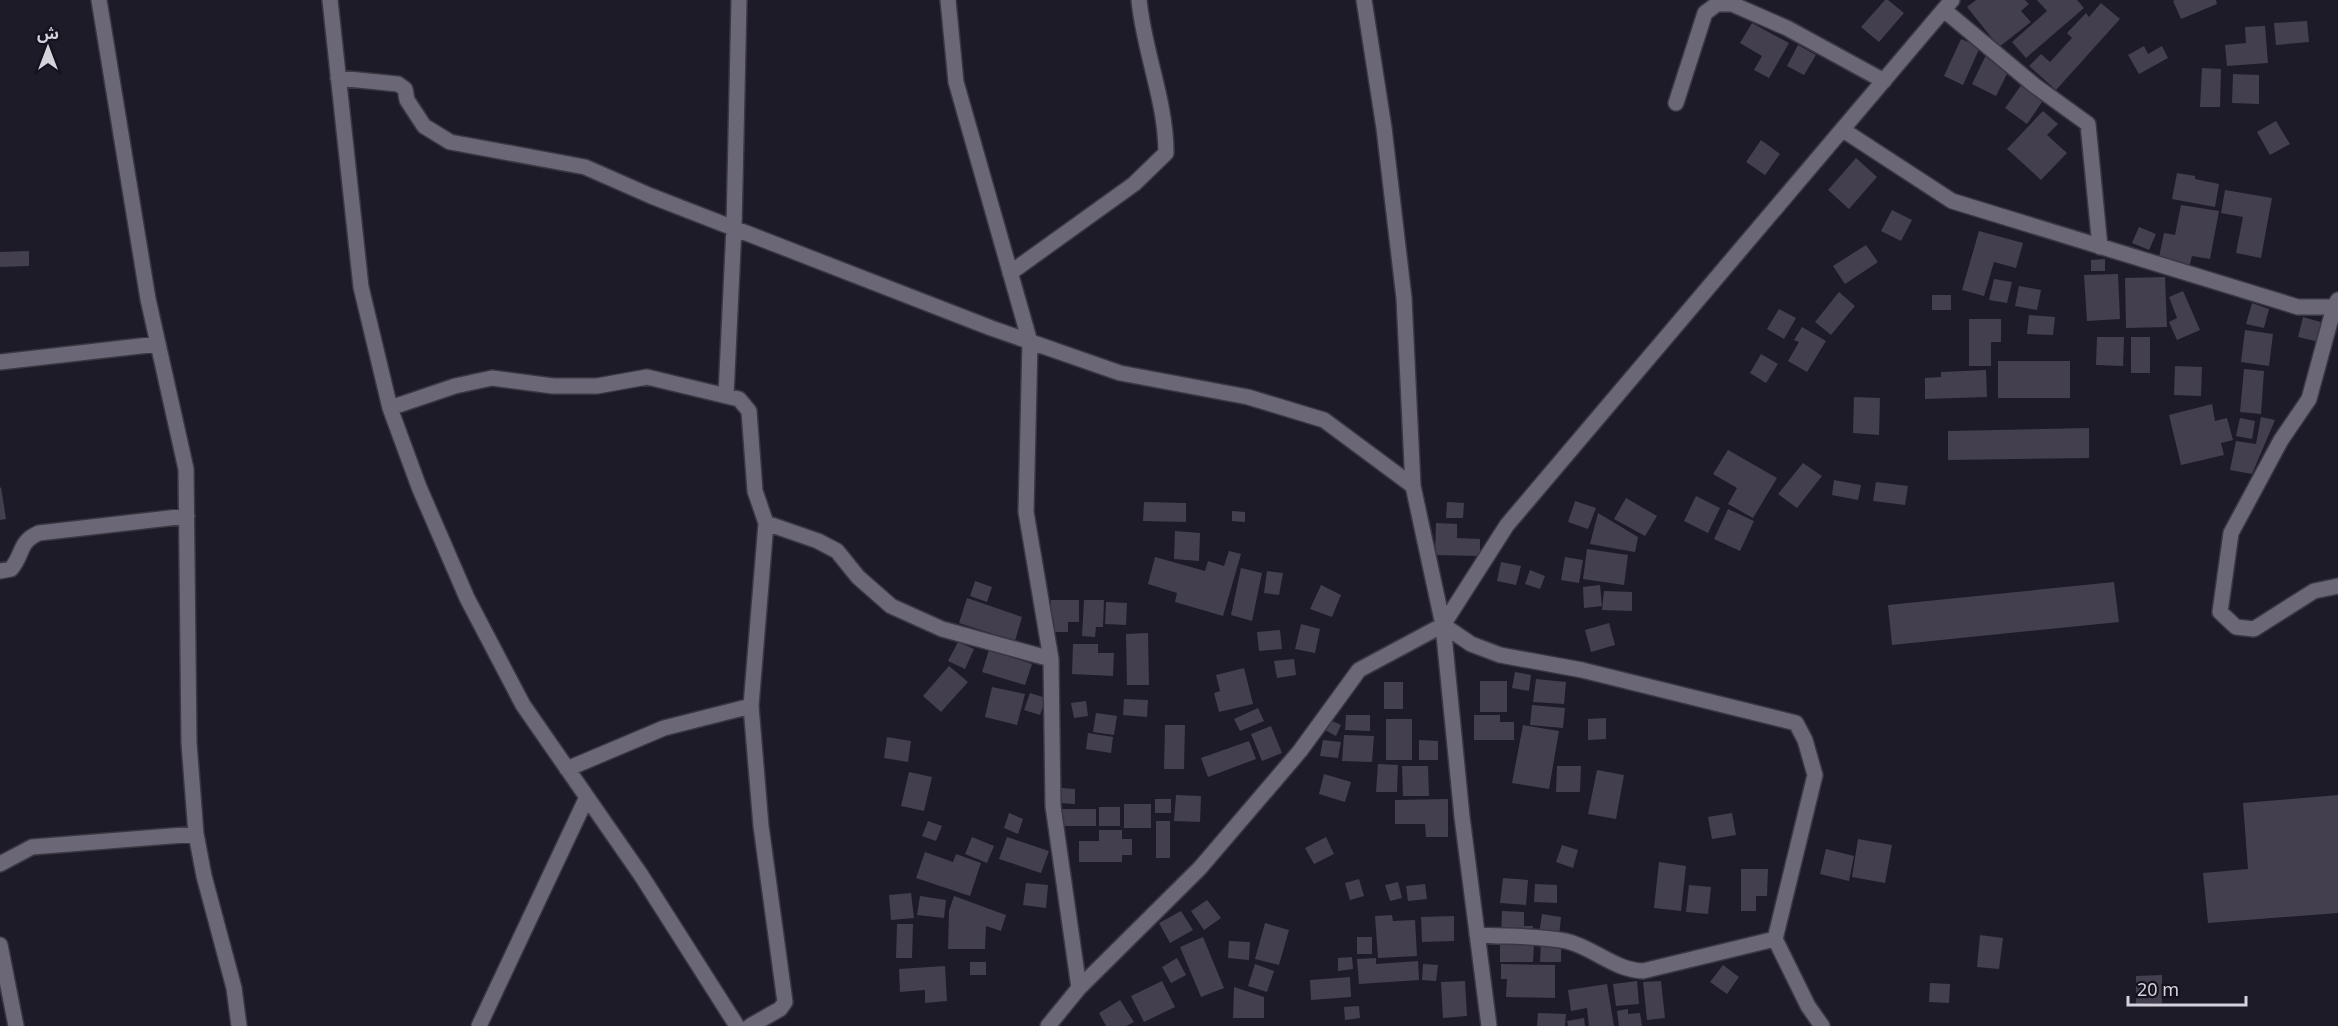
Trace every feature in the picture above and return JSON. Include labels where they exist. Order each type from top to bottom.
[{"type":"street","points":[[99,0],[148,299],[186,469],[189,743],[196,834],[204,876],[234,988],[239,1026]]},
{"type":"street","points":[[330,0],[361,287],[390,408],[419,487],[467,598],[523,705],[641,875],[737,1026]]},
{"type":"street","points":[[726,395],[734,227],[739,0]]},
{"type":"street","points":[[948,0],[956,82],[1030,342],[1026,512],[1051,658],[1053,806],[1079,988]]},
{"type":"street","points":[[1010,273],[1134,184],[1166,153],[1166,132],[1141,21],[1139,0]]},
{"type":"street","points":[[1364,0],[1384,128],[1404,298],[1413,486],[1443,625],[1462,817],[1489,1026]]},
{"type":"street","points":[[1677,104],[1705,13],[1717,4],[1732,4],[1787,28],[1884,81]]},
{"type":"street","points":[[1048,1026],[1079,988],[1200,868],[1300,751],[1359,670],[1443,625],[1507,525],[1948,5],[2034,85],[2088,124],[2100,247]]},
{"type":"street","points":[[338,78],[398,84],[405,89],[407,100],[424,126],[450,142],[585,168],[1030,342],[1120,373],[1248,397],[1324,420],[1413,486]]},
{"type":"street","points":[[1843,130],[1952,201],[2298,307],[2336,303],[2308,399],[2281,440],[2231,532],[2220,612],[2236,627],[2254,628],[2314,591],[2338,586]]},
{"type":"street","points":[[0,362],[158,344]]},
{"type":"street","points":[[390,408],[455,386],[492,378],[553,386],[597,386],[647,377],[739,399],[749,411],[755,491],[766,523],[751,706],[761,826],[785,1002],[780,1009],[750,1026]]},
{"type":"street","points":[[0,571],[11,569],[18,561],[20,548],[28,537],[39,532],[187,516]]},
{"type":"street","points":[[766,523],[818,541],[837,551],[858,577],[891,606],[942,628],[1051,658]]},
{"type":"street","points":[[1443,625],[1471,644],[1500,655],[1582,670],[1796,723],[1805,740],[1815,775],[1775,939],[1808,1006],[1822,1026]]},
{"type":"street","points":[[567,769],[664,728],[751,706]]},
{"type":"street","points":[[479,1026],[587,797]]},
{"type":"street","points":[[0,864],[32,847],[196,834]]},
{"type":"street","points":[[1477,935],[1566,941],[1588,948],[1632,971],[1643,971],[1775,939]]},
{"type":"street","points":[[0,945],[16,1026]]},
{"type":"building","points":[[1885,0],[1904,13],[1879,42],[1861,27]]},
{"type":"building","points":[[1976,0],[2025,0],[2029,4],[2021,11],[2031,22],[1999,47],[1967,7]]},
{"type":"building","points":[[2037,0],[2077,0],[2084,8],[2026,58],[2012,42],[2047,11]]},
{"type":"building","points":[[2216,0],[2217,4],[2181,19],[2173,1]]},
{"type":"building","points":[[2101,3],[2120,19],[2056,90],[2029,66],[2041,54],[2050,62],[2072,38],[2067,33],[2086,13],[2089,17]]},
{"type":"building","points":[[2307,21],[2309,42],[2276,45],[2274,23]]},
{"type":"building","points":[[1752,23],[1789,43],[1769,78],[1754,70],[1762,56],[1740,43]]},
{"type":"building","points":[[2265,26],[2268,63],[2227,66],[2225,45],[2246,43],[2245,27]]},
{"type":"building","points":[[1961,39],[1980,47],[1963,85],[1944,76]]},
{"type":"building","points":[[1798,45],[1816,55],[1804,75],[1787,66]]},
{"type":"building","points":[[2144,46],[2148,54],[2162,46],[2168,58],[2139,74],[2128,55]]},
{"type":"building","points":[[1986,55],[2011,66],[1996,96],[1972,84]]},
{"type":"building","points":[[2202,68],[2221,69],[2220,107],[2200,107]]},
{"type":"building","points":[[2233,74],[2259,75],[2259,104],[2232,103]]},
{"type":"building","points":[[2022,84],[2044,99],[2027,124],[2005,108]]},
{"type":"building","points":[[2043,111],[2058,124],[2047,135],[2067,153],[2041,180],[2007,149]]},
{"type":"building","points":[[2276,121],[2290,144],[2270,155],[2257,132]]},
{"type":"building","points":[[1761,140],[1780,154],[1765,175],[1746,162]]},
{"type":"building","points":[[1856,158],[1877,177],[1849,209],[1828,190]]},
{"type":"building","points":[[2177,173],[2219,184],[2215,207],[2172,199]]},
{"type":"building","points":[[2225,190],[2272,198],[2261,258],[2236,253],[2243,217],[2221,213]]},
{"type":"building","points":[[2181,205],[2219,211],[2210,259],[2192,256],[2189,268],[2158,262],[2164,233],[2175,235]]},
{"type":"building","points":[[1892,210],[1912,220],[1901,241],[1881,231]]},
{"type":"building","points":[[2139,227],[2156,234],[2149,250],[2132,243]]},
{"type":"building","points":[[1979,231],[2023,243],[2016,268],[1994,262],[1984,296],[1962,290]]},
{"type":"building","points":[[1866,245],[1878,262],[1845,284],[1833,266]]},
{"type":"building","points":[[29,251],[29,266],[0,267],[0,252]]},
{"type":"building","points":[[2105,259],[2105,271],[2091,271],[2091,260]]},
{"type":"building","points":[[2118,274],[2120,319],[2087,321],[2084,275]]},
{"type":"building","points":[[2165,277],[2167,327],[2126,328],[2125,278]]},
{"type":"building","points":[[1994,279],[2012,282],[2007,303],[1989,300]]},
{"type":"building","points":[[2019,286],[2041,290],[2037,310],[2015,306]]},
{"type":"building","points":[[2183,291],[2200,330],[2177,340],[2169,322],[2177,318],[2169,297]]},
{"type":"building","points":[[1839,292],[1855,306],[1831,335],[1815,322]]},
{"type":"building","points":[[1932,295],[1951,295],[1951,310],[1932,310]]},
{"type":"building","points":[[2252,303],[2269,309],[2264,328],[2246,324]]},
{"type":"building","points":[[1779,309],[1796,318],[1784,339],[1767,329]]},
{"type":"building","points":[[2029,315],[2055,317],[2053,335],[2027,334]]},
{"type":"building","points":[[2303,317],[2324,323],[2319,342],[2298,337]]},
{"type":"building","points":[[1969,319],[2001,319],[2001,342],[1991,342],[1991,366],[1969,366]]},
{"type":"building","points":[[1802,327],[1826,341],[1807,372],[1788,361],[1799,342],[1794,340]]},
{"type":"building","points":[[2245,330],[2273,334],[2269,366],[2241,362]]},
{"type":"building","points":[[2097,337],[2124,337],[2123,366],[2096,365]]},
{"type":"building","points":[[2131,337],[2150,337],[2150,373],[2131,373]]},
{"type":"building","points":[[1761,354],[1778,364],[1766,383],[1750,373]]},
{"type":"building","points":[[1998,361],[2070,361],[2070,398],[1998,398]]},
{"type":"building","points":[[2175,366],[2202,367],[2201,396],[2174,395]]},
{"type":"building","points":[[2244,369],[2264,371],[2261,414],[2240,412]]},
{"type":"building","points":[[1986,370],[1987,397],[1925,399],[1925,378],[1941,377],[1941,372]]},
{"type":"building","points":[[1854,397],[1880,398],[1879,435],[1853,433]]},
{"type":"building","points":[[2212,404],[2215,421],[2227,418],[2233,440],[2221,443],[2224,455],[2181,465],[2169,415]]},
{"type":"building","points":[[2261,417],[2275,420],[2252,474],[2230,470],[2236,441],[2256,444]]},
{"type":"building","points":[[2240,418],[2255,421],[2252,439],[2236,436]]},
{"type":"building","points":[[2089,428],[2089,458],[1948,460],[1948,431]]},
{"type":"building","points":[[1728,450],[1777,478],[1753,518],[1728,504],[1737,488],[1713,474]]},
{"type":"building","points":[[1803,463],[1822,476],[1797,508],[1778,494]]},
{"type":"building","points":[[1834,480],[1861,485],[1858,500],[1832,495]]},
{"type":"building","points":[[1876,482],[1908,486],[1905,505],[1873,501]]},
{"type":"building","points":[[0,488],[6,519],[0,520]]},
{"type":"building","points":[[1696,496],[1720,508],[1708,533],[1684,521]]},
{"type":"building","points":[[1626,498],[1657,516],[1645,536],[1614,519]]},
{"type":"building","points":[[1575,501],[1596,508],[1588,529],[1568,522]]},
{"type":"building","points":[[1144,502],[1186,503],[1186,522],[1143,521]]},
{"type":"building","points":[[1447,502],[1464,503],[1463,518],[1446,518]]},
{"type":"building","points":[[1728,509],[1754,521],[1740,551],[1714,539]]},
{"type":"building","points":[[1232,511],[1245,512],[1245,522],[1232,521]]},
{"type":"building","points":[[1598,513],[1638,537],[1635,552],[1590,544]]},
{"type":"building","points":[[1436,523],[1457,524],[1457,538],[1480,539],[1480,556],[1435,555]]},
{"type":"building","points":[[1175,531],[1200,533],[1199,561],[1174,559]]},
{"type":"building","points":[[1587,549],[1628,555],[1624,585],[1583,579]]},
{"type":"building","points":[[1229,551],[1241,554],[1223,616],[1175,602],[1177,593],[1148,584],[1155,557],[1205,571],[1208,561],[1224,566]]},
{"type":"building","points":[[1565,557],[1583,560],[1579,583],[1561,580]]},
{"type":"building","points":[[1501,562],[1521,566],[1516,585],[1497,581]]},
{"type":"building","points":[[1241,568],[1262,573],[1252,621],[1231,615]]},
{"type":"building","points":[[1530,570],[1545,576],[1540,589],[1525,584]]},
{"type":"building","points":[[1267,571],[1283,573],[1279,595],[1264,593]]},
{"type":"building","points":[[975,581],[992,587],[987,602],[970,596]]},
{"type":"building","points":[[2114,582],[2119,622],[1892,645],[1888,605]]},
{"type":"building","points":[[1321,585],[1341,595],[1332,617],[1310,609]]},
{"type":"building","points":[[1600,585],[1602,606],[1584,608],[1583,587]]},
{"type":"building","points":[[1604,591],[1632,592],[1632,611],[1602,610]]},
{"type":"building","points":[[967,598],[1022,617],[1015,641],[959,623]]},
{"type":"building","points":[[1051,600],[1079,600],[1079,622],[1068,622],[1068,632],[1051,632]]},
{"type":"building","points":[[1084,600],[1104,600],[1103,627],[1096,627],[1095,637],[1082,636]]},
{"type":"building","points":[[1106,602],[1127,603],[1126,625],[1105,624]]},
{"type":"building","points":[[1609,623],[1615,645],[1591,652],[1585,630]]},
{"type":"building","points":[[1301,624],[1320,629],[1315,653],[1295,649]]},
{"type":"building","points":[[1280,630],[1282,649],[1259,651],[1257,632]]},
{"type":"building","points":[[1148,633],[1149,685],[1127,685],[1126,634]]},
{"type":"building","points":[[958,642],[974,649],[965,669],[948,661]]},
{"type":"building","points":[[1073,644],[1098,644],[1098,653],[1114,653],[1113,676],[1072,674]]},
{"type":"building","points":[[989,650],[1032,664],[1025,685],[982,672]]},
{"type":"building","points":[[1294,659],[1296,675],[1277,678],[1274,661]]},
{"type":"building","points":[[949,666],[968,682],[941,712],[923,696]]},
{"type":"building","points":[[1244,668],[1253,704],[1219,712],[1214,693],[1220,691],[1216,675]]},
{"type":"building","points":[[1515,672],[1531,675],[1529,691],[1512,688]]},
{"type":"building","points":[[1536,679],[1566,682],[1564,704],[1533,702]]},
{"type":"building","points":[[1480,681],[1507,681],[1507,712],[1480,712]]},
{"type":"building","points":[[1384,682],[1403,682],[1403,709],[1384,709]]},
{"type":"building","points":[[992,687],[1025,694],[1017,725],[985,717]]},
{"type":"building","points":[[1030,693],[1046,698],[1040,715],[1024,710]]},
{"type":"building","points":[[1124,699],[1148,700],[1147,717],[1123,715]]},
{"type":"building","points":[[1086,701],[1088,716],[1074,718],[1071,703]]},
{"type":"building","points":[[1532,705],[1565,708],[1563,728],[1530,725]]},
{"type":"building","points":[[1258,708],[1264,721],[1240,731],[1234,719]]},
{"type":"building","points":[[1096,713],[1117,716],[1114,735],[1093,732]]},
{"type":"building","points":[[1346,715],[1370,715],[1370,731],[1345,730]]},
{"type":"building","points":[[1474,715],[1500,715],[1500,722],[1514,722],[1514,740],[1474,740]]},
{"type":"building","points":[[1606,718],[1606,739],[1588,740],[1588,719]]},
{"type":"building","points":[[1386,719],[1412,719],[1412,760],[1386,760]]},
{"type":"building","points":[[1330,720],[1341,725],[1336,736],[1325,730]]},
{"type":"building","points":[[1165,725],[1185,725],[1184,769],[1164,769]]},
{"type":"building","points":[[1523,725],[1559,731],[1549,789],[1512,783]]},
{"type":"building","points":[[1271,726],[1282,753],[1262,761],[1251,734]]},
{"type":"building","points":[[1088,733],[1113,737],[1111,753],[1086,749]]},
{"type":"building","points":[[1344,735],[1374,736],[1372,762],[1342,761]]},
{"type":"building","points":[[887,737],[911,741],[908,762],[884,758]]},
{"type":"building","points":[[1323,740],[1341,742],[1338,758],[1320,756]]},
{"type":"building","points":[[1419,740],[1438,741],[1438,760],[1419,760]]},
{"type":"building","points":[[1249,741],[1256,759],[1208,777],[1201,758]]},
{"type":"building","points":[[1378,764],[1398,765],[1397,792],[1376,792]]},
{"type":"building","points":[[1402,766],[1428,766],[1429,796],[1403,796]]},
{"type":"building","points":[[1557,766],[1581,766],[1580,792],[1556,792]]},
{"type":"building","points":[[1597,770],[1624,775],[1616,819],[1588,814]]},
{"type":"building","points":[[909,772],[932,777],[924,811],[901,806]]},
{"type":"building","points":[[1324,774],[1351,782],[1345,802],[1319,794]]},
{"type":"building","points":[[1060,788],[1075,789],[1075,804],[1060,803]]},
{"type":"building","points":[[1176,795],[1201,796],[1200,822],[1174,821]]},
{"type":"building","points":[[2338,795],[2338,913],[2208,923],[2203,873],[2248,869],[2243,803]]},
{"type":"building","points":[[1155,799],[1171,799],[1171,813],[1155,813]]},
{"type":"building","points":[[1448,799],[1448,837],[1426,837],[1425,824],[1395,824],[1395,800]]},
{"type":"building","points":[[1124,804],[1151,804],[1151,828],[1124,828]]},
{"type":"building","points":[[1099,807],[1120,807],[1120,826],[1099,826]]},
{"type":"building","points":[[1062,809],[1096,809],[1096,826],[1062,826]]},
{"type":"building","points":[[1009,813],[1023,819],[1018,834],[1004,828]]},
{"type":"building","points":[[1732,813],[1736,835],[1712,839],[1708,817]]},
{"type":"building","points":[[928,821],[942,826],[936,841],[922,836]]},
{"type":"building","points":[[1156,821],[1170,821],[1170,858],[1156,858]]},
{"type":"building","points":[[1099,830],[1122,830],[1122,839],[1132,839],[1132,855],[1122,855],[1122,862],[1079,862],[1079,841],[1099,841]]},
{"type":"building","points":[[972,837],[994,846],[987,863],[965,854]]},
{"type":"building","points":[[1007,837],[1049,851],[1041,873],[999,859]]},
{"type":"building","points":[[1326,837],[1334,854],[1314,864],[1305,848]]},
{"type":"building","points":[[1858,839],[1892,845],[1885,883],[1852,877]]},
{"type":"building","points":[[1562,845],[1578,850],[1573,868],[1556,862]]},
{"type":"building","points":[[1826,849],[1854,856],[1849,881],[1820,874]]},
{"type":"building","points":[[925,852],[953,862],[956,854],[981,863],[970,896],[916,878]]},
{"type":"building","points":[[1659,862],[1686,866],[1681,911],[1654,908]]},
{"type":"building","points":[[1741,869],[1768,869],[1767,896],[1756,896],[1756,911],[1741,911]]},
{"type":"building","points":[[1503,878],[1528,880],[1526,905],[1500,903]]},
{"type":"building","points":[[1359,879],[1364,896],[1350,900],[1345,883]]},
{"type":"building","points":[[1398,882],[1402,898],[1390,901],[1385,885]]},
{"type":"building","points":[[1026,883],[1048,885],[1046,908],[1023,905]]},
{"type":"building","points":[[1425,884],[1427,899],[1408,901],[1406,886]]},
{"type":"building","points":[[1535,884],[1557,885],[1557,903],[1534,902]]},
{"type":"building","points":[[1689,885],[1711,887],[1708,914],[1686,912]]},
{"type":"building","points":[[911,893],[914,918],[891,920],[889,895]]},
{"type":"building","points":[[920,896],[946,900],[944,918],[917,915]]},
{"type":"building","points":[[954,896],[1006,915],[1001,931],[986,926],[985,949],[948,949],[949,911]]},
{"type":"building","points":[[1207,900],[1221,918],[1204,930],[1191,911]]},
{"type":"building","points":[[1181,911],[1193,930],[1170,943],[1159,923]]},
{"type":"building","points":[[1502,911],[1524,912],[1524,926],[1533,926],[1532,935],[1501,935]]},
{"type":"building","points":[[1542,914],[1561,917],[1559,937],[1539,934]]},
{"type":"building","points":[[1392,915],[1393,921],[1415,920],[1417,956],[1378,958],[1375,916]]},
{"type":"building","points":[[1454,916],[1454,941],[1422,942],[1421,917]]},
{"type":"building","points":[[1265,923],[1289,930],[1279,965],[1255,959]]},
{"type":"building","points":[[897,924],[913,924],[912,958],[896,958]]},
{"type":"building","points":[[1980,935],[2003,938],[1999,969],[1977,967]]},
{"type":"building","points":[[1203,937],[1224,988],[1201,997],[1180,947]]},
{"type":"building","points":[[1357,937],[1372,937],[1372,954],[1357,954]]},
{"type":"building","points":[[1229,941],[1250,942],[1249,960],[1228,958]]},
{"type":"building","points":[[1541,941],[1561,941],[1561,962],[1540,962]]},
{"type":"building","points":[[1500,942],[1534,943],[1533,962],[1500,962]]},
{"type":"building","points":[[1352,957],[1353,969],[1338,971],[1338,958]]},
{"type":"building","points":[[1177,958],[1186,975],[1171,983],[1162,967]]},
{"type":"building","points":[[1376,958],[1376,964],[1418,961],[1419,980],[1359,984],[1357,959]]},
{"type":"building","points":[[970,962],[986,962],[986,975],[970,975]]},
{"type":"building","points":[[1255,964],[1274,971],[1267,992],[1248,986]]},
{"type":"building","points":[[1423,964],[1438,965],[1436,981],[1422,980]]},
{"type":"building","points":[[1501,964],[1555,965],[1555,998],[1506,997],[1507,979],[1501,979]]},
{"type":"building","points":[[1723,965],[1739,977],[1727,994],[1710,982]]},
{"type":"building","points":[[945,966],[947,1001],[925,1003],[925,990],[900,992],[899,969]]},
{"type":"building","points":[[2162,975],[2162,1003],[2136,1004],[2136,976]]},
{"type":"building","points":[[1350,977],[1351,997],[1311,1000],[1310,980]]},
{"type":"building","points":[[1162,981],[1175,1007],[1144,1022],[1131,996]]},
{"type":"building","points":[[1465,981],[1467,1016],[1443,1018],[1441,982]]},
{"type":"building","points":[[1637,981],[1639,1004],[1616,1006],[1613,984]]},
{"type":"building","points":[[1661,981],[1665,1018],[1647,1020],[1643,982]]},
{"type":"building","points":[[1930,983],[1950,984],[1949,1003],[1929,1002]]},
{"type":"building","points":[[1607,984],[1614,1026],[1589,1026],[1587,1008],[1571,1011],[1568,990]]},
{"type":"building","points":[[1234,987],[1264,997],[1264,1018],[1233,1018]]},
{"type":"building","points":[[1120,1000],[1134,1022],[1126,1026],[1106,1026],[1099,1013]]},
{"type":"building","points":[[1359,1006],[1360,1018],[1345,1020],[1344,1007]]},
{"type":"building","points":[[1628,1009],[1628,1014],[1640,1013],[1642,1026],[1619,1026],[1617,1011]]},
{"type":"building","points":[[1538,1013],[1566,1014],[1565,1026],[1537,1026]]},
{"type":"building","points":[[1584,1018],[1585,1026],[1568,1026],[1567,1021]]}]
